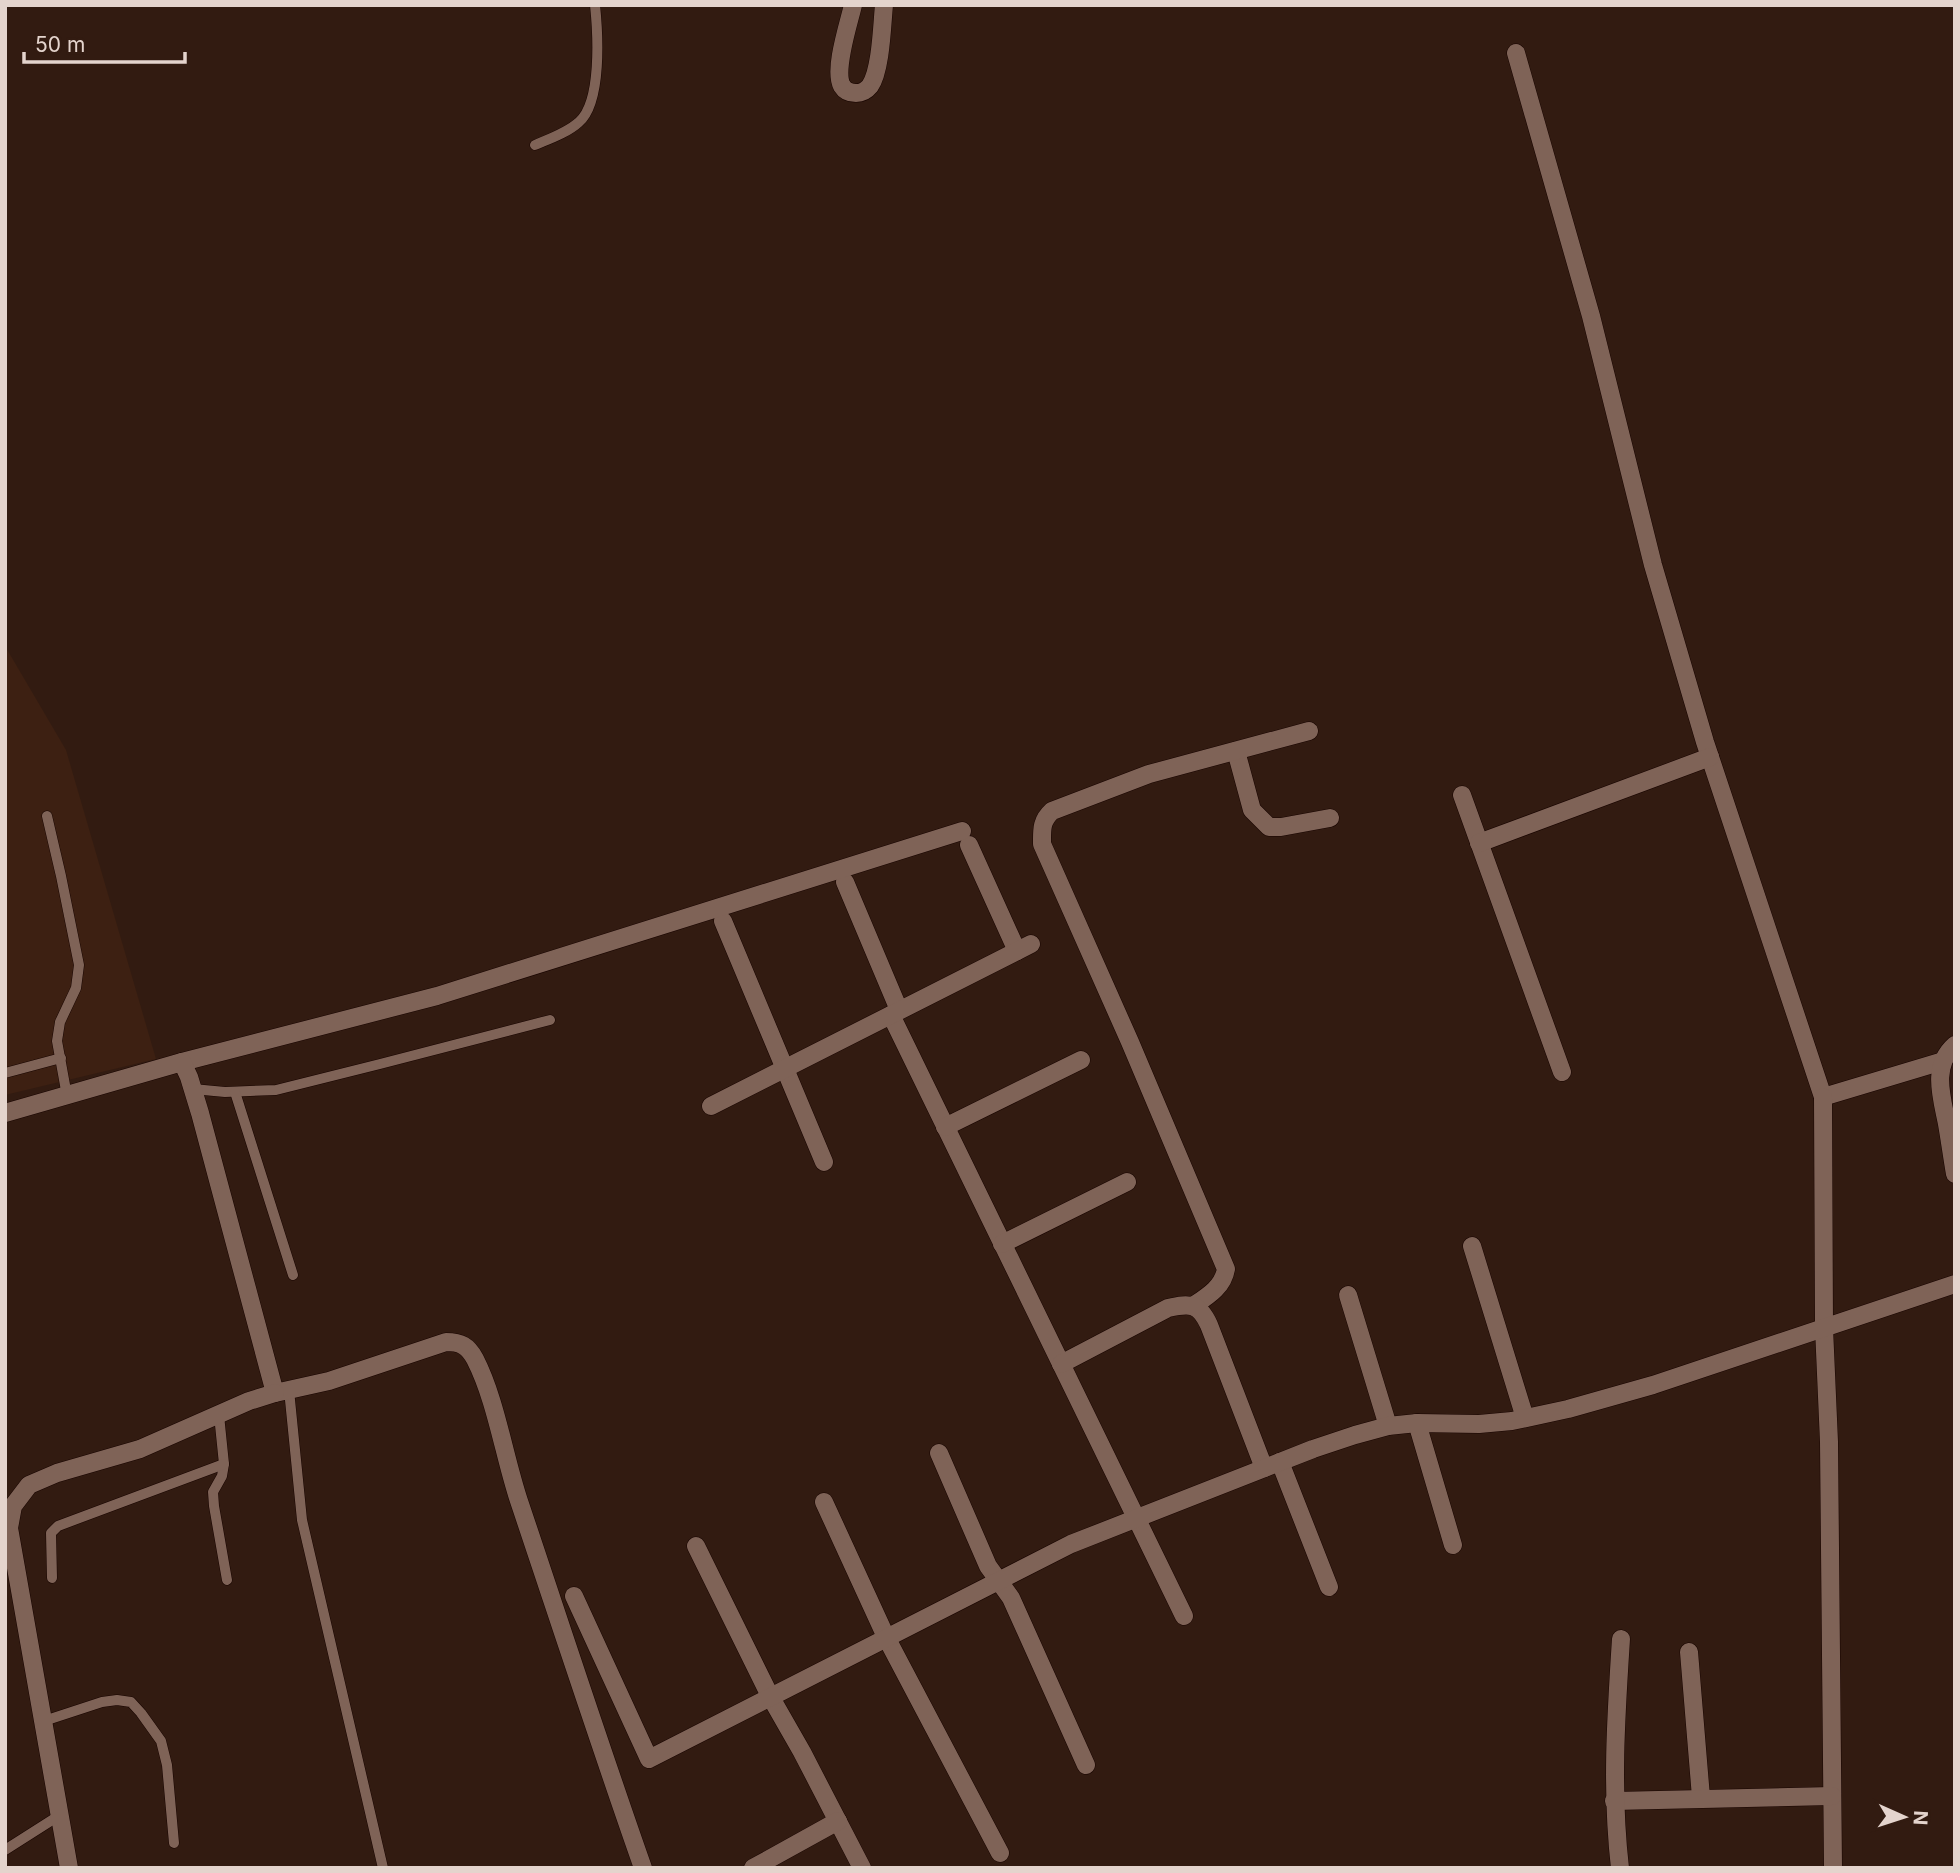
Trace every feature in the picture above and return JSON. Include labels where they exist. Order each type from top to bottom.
[{"type":"street","points":[[853,5],[839,76],[842,87],[848,92],[860,93],[869,88],[875,72],[884,5]]},
{"type":"street","points":[[1516,53],[1591,316],[1653,565],[1710,757],[1823,1097],[1833,1868]]},
{"type":"street","points":[[1193,1306],[1215,1291],[1225,1278],[1226,1269],[1042,844],[1042,827],[1045,818],[1052,811],[1149,774],[1309,732]]},
{"type":"street","points":[[1236,751],[1252,810],[1269,827],[1330,818]]},
{"type":"street","points":[[1479,843],[1710,757]]},
{"type":"street","points":[[1462,795],[1562,1072]]},
{"type":"street","points":[[5,1113],[182,1062],[437,996],[966,838],[1024,948],[711,1106]]},
{"type":"street","points":[[845,882],[895,1013],[945,1127],[1184,1616]]},
{"type":"street","points":[[723,921],[824,1162]]},
{"type":"street","points":[[1955,1045],[1943,1061],[1940,1076],[1955,1174]]},
{"type":"street","points":[[945,1127],[1081,1059]]},
{"type":"street","points":[[1823,1097],[1943,1061]]},
{"type":"street","points":[[182,1062],[193,1089],[282,1392]]},
{"type":"street","points":[[1002,1244],[1127,1182]]},
{"type":"street","points":[[1472,1246],[1525,1418]]},
{"type":"street","points":[[574,1596],[649,1759],[1071,1544],[1272,1465],[1388,1426],[1417,1423],[1479,1424],[1568,1409],[1653,1385],[1955,1284]]},
{"type":"street","points":[[1348,1295],[1388,1426]]},
{"type":"street","points":[[1061,1364],[1168,1308],[1193,1306],[1203,1312],[1329,1587]]},
{"type":"street","points":[[69,1868],[44,1721],[9,1549],[13,1506],[29,1485],[57,1473],[140,1449],[249,1401],[329,1381],[446,1342],[458,1342],[467,1347],[485,1382],[511,1475],[643,1868]]},
{"type":"street","points":[[1417,1423],[1453,1545]]},
{"type":"street","points":[[939,1453],[988,1566],[1011,1598],[1086,1765]]},
{"type":"street","points":[[824,1502],[886,1637],[1000,1853]]},
{"type":"street","points":[[695,1546],[770,1696],[862,1868]]},
{"type":"street","points":[[1620,1868],[1614,1801],[1614,1747],[1622,1639]]},
{"type":"street","points":[[1689,1652],[1700,1797]]},
{"type":"street","points":[[1614,1801],[1832,1796]]},
{"type":"street","points":[[753,1868],[838,1821]]},
{"type":"lane","points":[[535,145],[579,122],[589,110],[595,82],[596,5]]},
{"type":"lane","points":[[47,816],[79,965],[76,988],[60,1022],[57,1041],[67,1096]]},
{"type":"lane","points":[[193,1089],[235,1092],[276,1090],[550,1020]]},
{"type":"lane","points":[[5,1073],[61,1058]]},
{"type":"lane","points":[[235,1092],[293,1275]]},
{"type":"lane","points":[[282,1392],[302,1520],[383,1868]]},
{"type":"lane","points":[[219,1415],[225,1464],[213,1492],[227,1580]]},
{"type":"lane","points":[[52,1578],[51,1533],[58,1526],[225,1464]]},
{"type":"lane","points":[[44,1721],[102,1702],[131,1702],[161,1741],[167,1765],[174,1843]]},
{"type":"lane","points":[[5,1850],[60,1815]]},
{"type":"shaded area","points":[[5,646],[66,750],[156,1059],[5,1095]]}]
